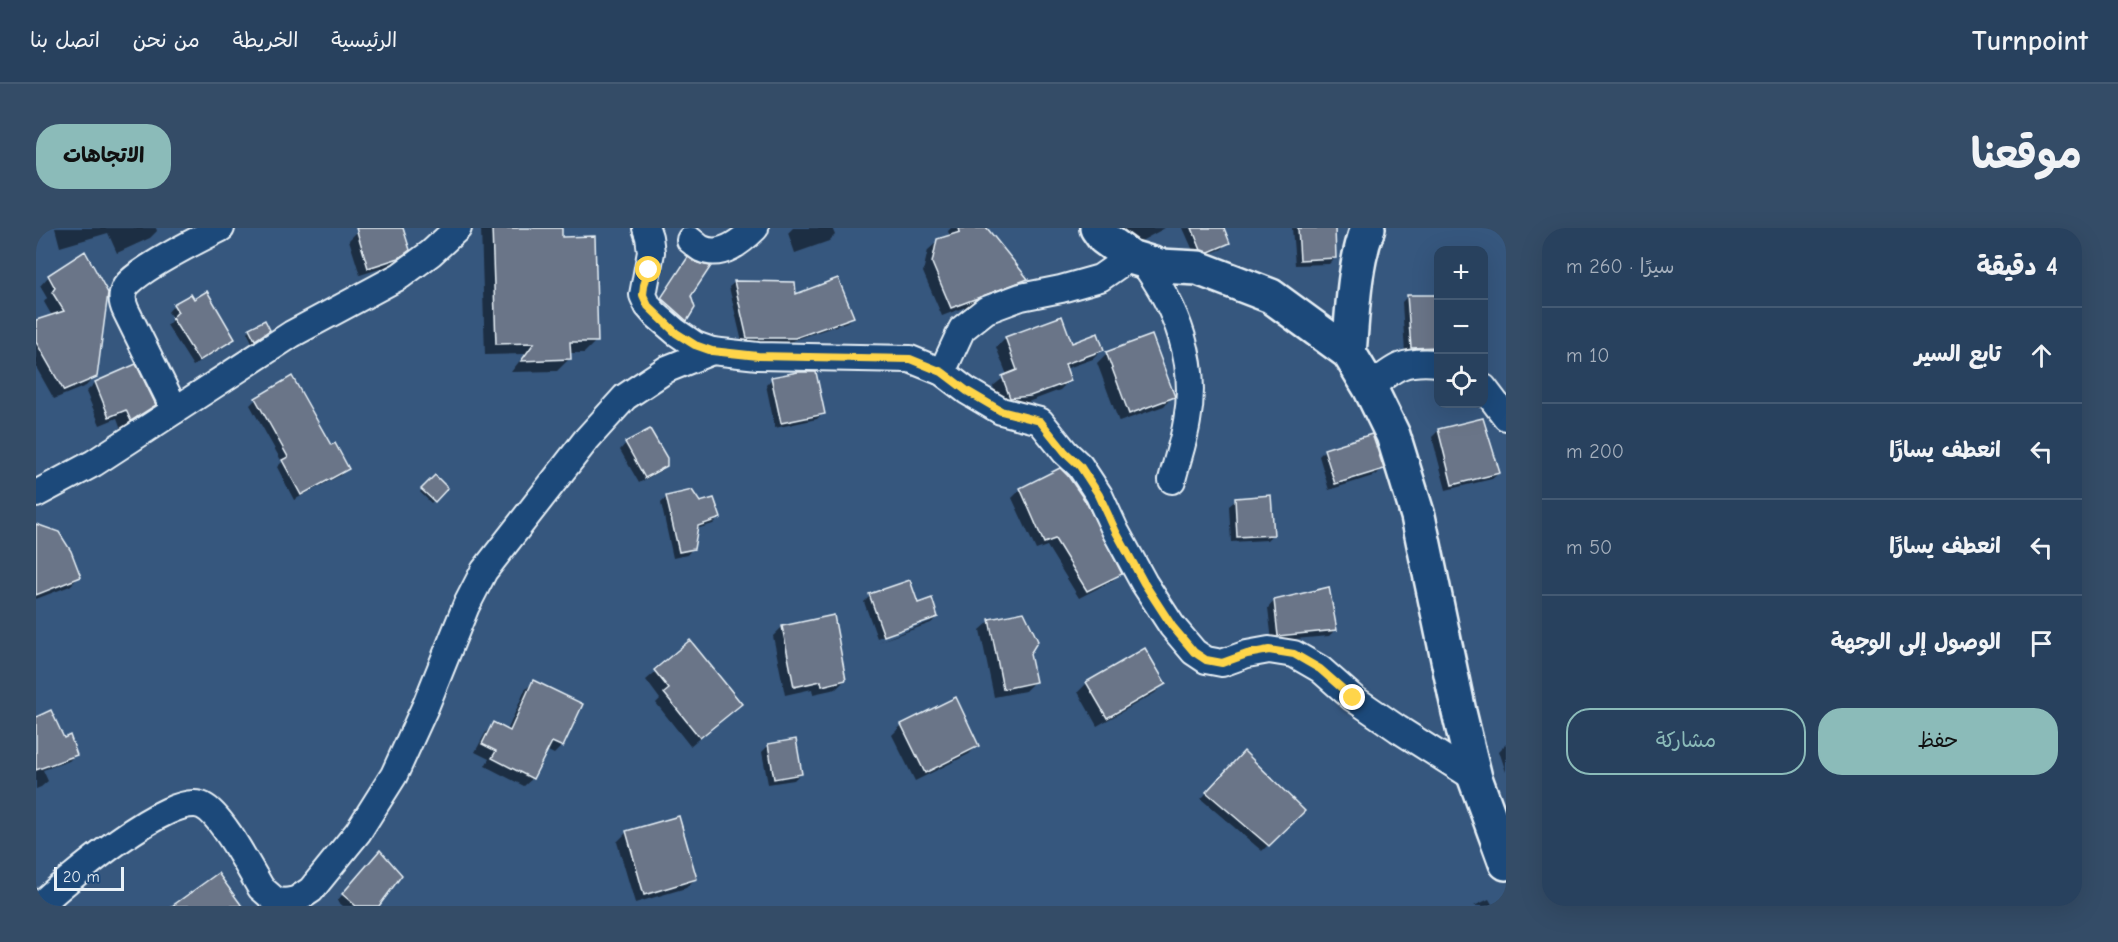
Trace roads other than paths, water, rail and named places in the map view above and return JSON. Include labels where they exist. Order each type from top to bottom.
[{"type":"street","points":[[175,410],[122,303],[123,292],[129,281],[142,272],[221,228]]},
{"type":"street","points":[[36,494],[94,463],[292,334],[400,276],[431,253],[458,228]]},
{"type":"street","points":[[645,228],[651,252],[643,295],[648,306],[676,333],[695,345],[712,351],[758,356],[910,359],[942,372],[967,391],[1001,411],[1040,421],[1065,452],[1080,466],[1099,495],[1144,583],[1172,626],[1194,652],[1206,660],[1222,663],[1247,654],[1269,650],[1294,654],[1320,669],[1353,698],[1389,723],[1475,778]]},
{"type":"street","points":[[690,240],[704,250],[724,250],[741,243],[755,228]]},
{"type":"street","points":[[1097,228],[1104,238],[1136,259],[1155,279],[1177,319],[1188,362],[1190,385],[1187,422],[1172,480]]},
{"type":"street","points":[[1348,353],[1355,275],[1360,248],[1368,228]]},
{"type":"street","points":[[942,372],[962,329],[986,310],[1021,297],[1061,290],[1100,279],[1136,259],[1160,266],[1198,268],[1271,296],[1348,353],[1370,388],[1393,435],[1418,516],[1475,778],[1506,863]]},
{"type":"street","points":[[39,906],[114,844],[159,815],[178,806],[192,803],[210,811],[222,825],[269,897],[280,904],[296,900],[311,890],[358,832],[394,775],[411,740],[466,606],[484,571],[586,440],[625,397],[668,369],[712,351]]},
{"type":"street","points":[[1370,388],[1394,368],[1419,361],[1434,363]]},
{"type":"street","points":[[1488,393],[1506,417]]}]
